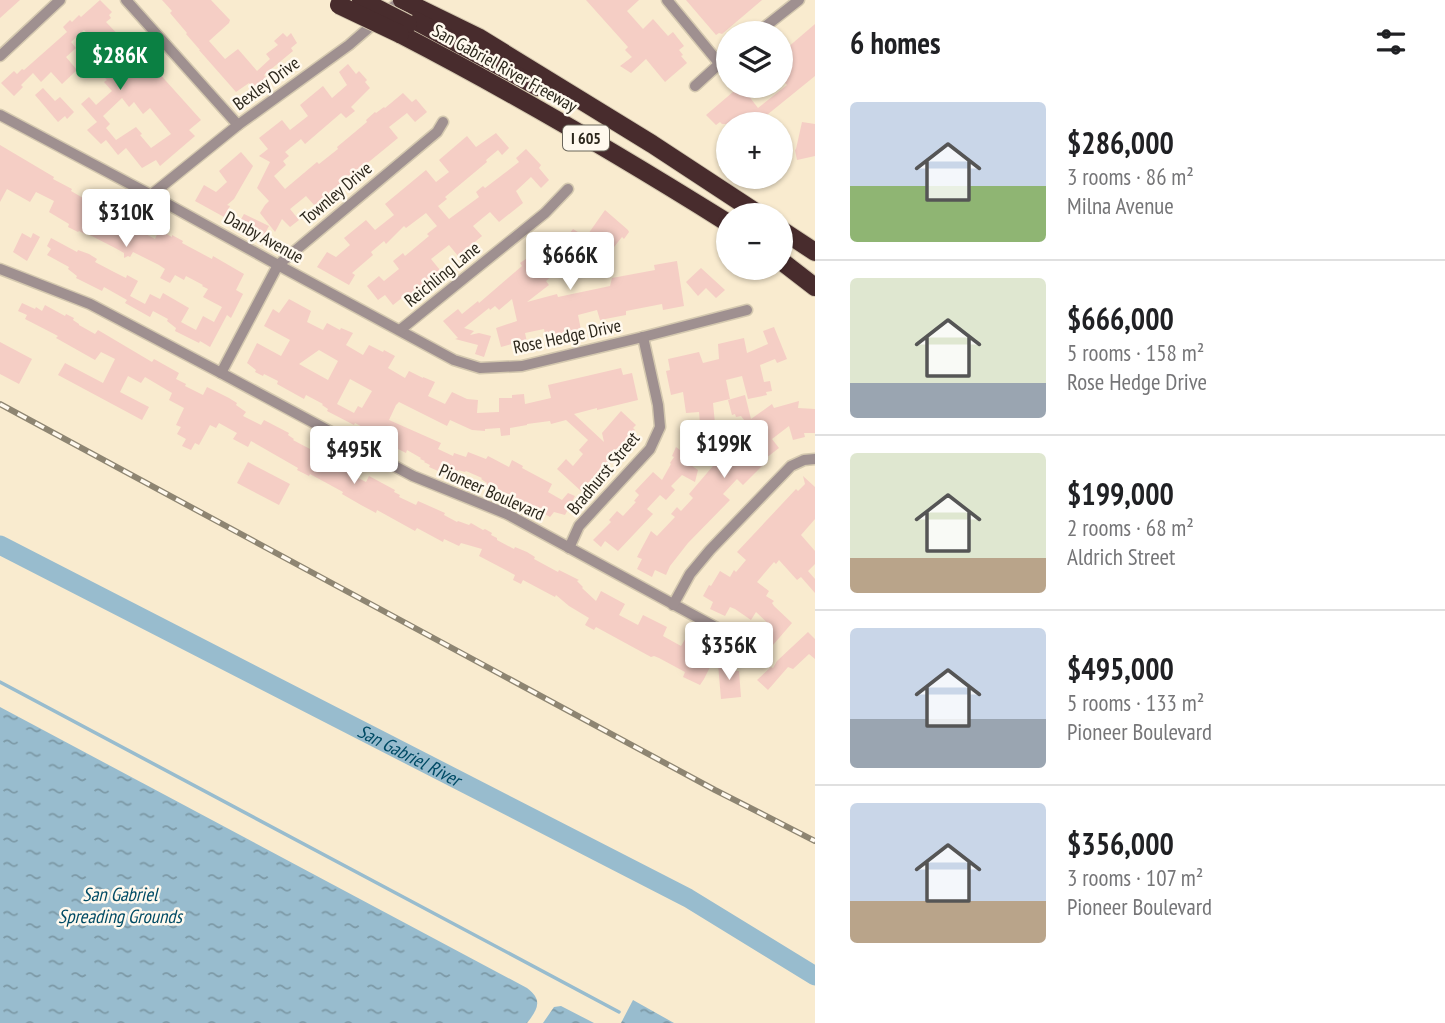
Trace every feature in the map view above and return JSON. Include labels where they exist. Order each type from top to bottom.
[{"type":"highway","points":[[361,0],[412,22]]},
{"type":"highway","points":[[375,0],[577,110],[629,142],[652,144],[742,203]]},
{"type":"highway","name":"San Gabriel River Freeway","points":[[402,0],[412,22],[443,56],[648,173],[716,216]]},
{"type":"highway","name":"San Gabriel River Freeway","points":[[334,2],[412,22]]},
{"type":"highway","points":[[793,238],[815,252]]},
{"type":"highway","points":[[793,270],[815,287]]},
{"type":"street","points":[[0,56],[60,0]]},
{"type":"street","points":[[126,0],[237,125]]},
{"type":"street","name":"Bexley Drive","points":[[151,195],[237,125],[349,45],[402,0]]},
{"type":"street","points":[[667,0],[716,51]]},
{"type":"street","points":[[772,21],[799,0]]},
{"type":"street","points":[[695,86],[716,66]]},
{"type":"street","name":"Danby Avenue","points":[[0,115],[400,330]]},
{"type":"street","name":"Townley Drive","points":[[221,373],[278,265],[437,132],[443,122]]},
{"type":"street","name":"Reichling Lane","points":[[400,330],[545,213],[569,189]]},
{"type":"street","name":"Pioneer Boulevard","points":[[0,269],[90,304],[413,476],[507,514],[741,642]]},
{"type":"street","name":"Rose Hedge Drive","points":[[400,330],[454,360],[480,369],[522,366],[747,310]]},
{"type":"street","name":"Bradhurst Street","points":[[569,548],[579,526],[650,449],[660,427],[643,337]]},
{"type":"street","points":[[673,605],[691,574],[710,550],[791,466],[804,460],[815,459]]},
{"type":"water","name":"San Gabriel Spreading Grounds","points":[[0,707],[527,988],[537,1001],[534,1013],[527,1023],[0,1023]]},
{"type":"water","points":[[633,1000],[674,1023],[621,1023]]},
{"type":"water","points":[[561,1006],[594,1023],[543,1023],[554,1007]]},
{"type":"building","points":[[0,0],[20,0],[0,18]]},
{"type":"building","points":[[100,0],[112,12],[109,15],[111,18],[106,22],[124,41],[126,39],[131,42],[201,120],[189,130],[195,136],[160,166],[156,160],[142,168],[126,148],[118,155],[106,140],[101,144],[87,130],[97,122],[81,104],[89,97],[96,105],[112,91],[104,82],[107,80],[90,62],[103,50],[84,30],[71,42],[76,48],[66,57],[77,70],[62,84],[51,72],[41,82],[33,73],[14,96],[1,83],[14,71],[17,74],[24,70],[67,32],[63,27],[70,20],[72,22],[79,15],[81,17]],"holes":[[[122,98],[129,107],[134,102],[143,114],[150,108],[171,134],[151,148],[136,127],[116,140],[106,128],[110,124],[103,116]]]},
{"type":"building","points":[[162,0],[211,0],[230,20],[209,41],[225,59],[238,49],[257,71],[270,59],[266,54],[278,45],[274,41],[283,33],[287,37],[291,33],[297,43],[291,48],[293,51],[264,75],[267,78],[254,89],[249,83],[236,92],[186,34]]},
{"type":"building","points":[[586,0],[639,0],[627,11],[643,29],[653,19],[668,36],[673,32],[684,46],[679,50],[687,63],[665,82],[646,59],[631,73],[620,66],[632,57],[625,50],[628,47]]},
{"type":"building","points":[[686,0],[762,0],[737,21],[716,21],[716,35]]},
{"type":"building","points":[[815,24],[815,76],[793,94],[793,43]]},
{"type":"building","points":[[348,64],[356,74],[359,71],[370,88],[351,107],[355,111],[346,118],[341,113],[305,144],[301,139],[285,152],[289,156],[283,161],[286,165],[274,176],[285,189],[317,162],[319,164],[338,149],[337,147],[375,112],[385,108],[403,93],[412,102],[416,99],[427,112],[415,122],[407,113],[389,127],[398,138],[315,206],[306,196],[290,209],[299,220],[290,227],[282,219],[275,232],[260,213],[269,201],[257,188],[270,162],[259,156],[268,149],[259,138],[282,120],[290,130],[308,116],[300,105],[323,86],[332,98],[347,85],[339,72]]},
{"type":"building","points":[[43,88],[55,101],[60,97],[74,112],[67,119],[65,116],[58,122],[35,95]]},
{"type":"building","points":[[726,98],[750,98],[758,108],[771,98],[788,98],[771,112],[716,112],[716,125],[706,115]]},
{"type":"building","points":[[802,122],[815,124],[815,156],[797,160],[795,150]]},
{"type":"building","points":[[496,133],[509,148],[502,155],[498,150],[445,197],[447,199],[438,206],[449,219],[479,197],[476,192],[483,186],[485,188],[519,162],[516,158],[526,149],[541,165],[539,168],[549,180],[541,188],[531,177],[516,191],[523,203],[499,222],[490,212],[473,226],[482,236],[458,256],[449,245],[431,259],[440,270],[410,295],[408,293],[393,305],[385,295],[378,300],[367,286],[379,276],[384,281],[399,269],[393,261],[403,253],[405,256],[429,236],[427,234],[437,226],[426,213],[406,228],[404,226],[386,244],[384,241],[371,252],[373,255],[352,273],[355,275],[349,285],[317,267],[327,252],[336,257],[350,245],[344,238],[366,220],[375,230],[394,215],[385,204],[426,170],[436,182],[449,172],[439,160],[467,136],[476,147]]},
{"type":"building","points":[[0,145],[90,202],[95,195],[140,219],[138,230],[155,239],[159,230],[172,235],[183,241],[182,243],[212,259],[213,256],[244,274],[236,290],[243,294],[231,318],[227,315],[210,347],[175,331],[176,328],[168,319],[153,311],[150,317],[104,287],[102,291],[76,278],[69,267],[47,255],[51,249],[47,246],[51,238],[77,252],[78,250],[89,254],[97,259],[95,262],[126,278],[127,275],[138,281],[130,296],[145,304],[150,294],[160,299],[163,293],[189,308],[181,322],[196,330],[203,316],[214,322],[222,307],[203,297],[208,289],[186,276],[184,280],[175,275],[170,283],[160,278],[165,269],[159,265],[133,252],[130,257],[124,258],[124,253],[117,249],[68,227],[69,224],[49,212],[54,201],[36,192],[30,202],[7,189],[0,202]]},
{"type":"building","points":[[241,152],[253,166],[234,199],[227,205],[230,206],[224,217],[195,201],[204,185],[216,192],[227,182],[219,171]]},
{"type":"building","points":[[605,210],[628,230],[624,239],[622,237],[612,246],[599,262],[581,247],[570,256],[574,261],[570,264],[572,267],[562,274],[559,270],[546,281],[549,285],[527,302],[557,294],[558,297],[610,286],[612,278],[655,270],[654,265],[677,261],[684,306],[663,310],[662,304],[626,311],[626,315],[600,320],[597,310],[578,315],[581,330],[546,338],[544,329],[525,333],[527,342],[501,347],[496,328],[517,321],[512,299],[499,310],[495,306],[490,310],[489,308],[464,328],[474,331],[470,335],[479,333],[491,336],[484,357],[475,354],[478,345],[455,339],[458,338],[443,321],[458,309],[462,314],[478,301],[479,303],[530,256],[538,266],[556,252],[547,241],[556,234],[563,242],[573,229],[586,237]]},
{"type":"building","points":[[244,214],[269,226],[263,237],[242,226],[244,223],[240,221]]},
{"type":"building","points":[[22,233],[31,238],[33,233],[40,237],[27,261],[13,252]]},
{"type":"building","points":[[701,268],[725,290],[716,298],[706,288],[698,296],[686,282]]},
{"type":"building","points":[[289,299],[311,311],[307,322],[323,330],[327,323],[353,333],[346,345],[363,355],[369,345],[383,352],[384,350],[395,356],[388,368],[405,378],[409,371],[435,382],[428,396],[445,404],[452,392],[467,399],[478,400],[477,413],[499,412],[499,398],[512,398],[512,395],[524,394],[525,404],[551,398],[548,385],[621,368],[623,375],[632,373],[638,400],[574,414],[604,442],[602,433],[621,411],[636,425],[630,435],[635,439],[581,491],[557,469],[566,459],[573,466],[583,454],[579,450],[588,440],[566,420],[510,428],[510,435],[501,436],[500,428],[472,430],[450,420],[447,426],[399,402],[396,405],[389,420],[441,443],[438,449],[453,456],[454,453],[466,457],[468,452],[486,459],[488,456],[509,467],[512,460],[552,484],[548,492],[562,500],[568,493],[575,496],[565,515],[554,512],[550,517],[511,495],[486,485],[482,478],[466,471],[458,470],[456,476],[429,467],[425,461],[407,450],[406,453],[355,423],[354,425],[327,411],[323,404],[306,395],[304,399],[277,384],[278,381],[255,372],[247,363],[257,343],[281,356],[290,340],[264,326],[273,309],[279,313]],"holes":[[[319,350],[338,361],[328,380],[299,364]],[[350,379],[372,391],[362,408],[358,406],[354,413],[337,404]]]},
{"type":"building","points":[[22,303],[42,311],[45,305],[65,316],[66,314],[95,334],[98,330],[152,362],[154,359],[179,373],[176,379],[186,384],[185,386],[203,395],[207,387],[229,398],[246,412],[243,416],[261,425],[264,420],[289,433],[293,440],[310,449],[312,445],[341,461],[340,464],[350,471],[348,473],[366,482],[369,476],[395,490],[399,497],[416,505],[418,501],[445,513],[444,515],[457,522],[469,525],[471,523],[485,529],[497,540],[527,552],[558,572],[559,570],[579,580],[577,581],[582,588],[596,601],[601,591],[625,604],[619,615],[638,625],[643,615],[667,627],[663,636],[681,646],[687,636],[697,641],[696,643],[710,650],[706,657],[713,661],[704,679],[700,685],[683,677],[685,672],[659,658],[651,657],[596,627],[594,630],[585,625],[589,618],[556,595],[555,597],[523,580],[521,584],[513,580],[515,575],[479,556],[482,549],[461,543],[459,546],[444,539],[443,542],[417,528],[415,531],[377,510],[376,513],[310,474],[309,476],[297,470],[298,468],[251,441],[248,447],[233,439],[237,433],[219,423],[216,428],[210,425],[199,445],[195,443],[191,450],[182,446],[186,439],[177,434],[181,427],[176,425],[184,408],[169,400],[172,393],[145,377],[141,383],[128,376],[120,392],[149,407],[142,420],[58,375],[65,363],[103,383],[115,359],[101,352],[95,360],[56,338],[58,336],[25,319],[27,315],[18,311]]},
{"type":"building","points":[[774,327],[787,359],[777,363],[775,359],[760,365],[764,382],[770,381],[772,391],[766,392],[767,395],[748,399],[742,376],[726,380],[730,399],[713,403],[715,424],[710,448],[697,450],[689,464],[698,470],[695,482],[682,475],[671,486],[675,490],[666,500],[660,495],[647,509],[653,514],[618,551],[605,541],[601,547],[593,540],[611,522],[609,520],[617,511],[623,516],[636,502],[634,501],[639,495],[635,491],[653,472],[662,480],[676,447],[680,450],[684,433],[697,436],[699,412],[686,413],[683,392],[671,395],[666,371],[670,370],[668,359],[699,352],[703,363],[719,359],[718,344],[744,338],[747,353],[768,344],[763,331]]},
{"type":"building","points":[[0,342],[32,359],[19,384],[0,374]]},
{"type":"building","points":[[745,395],[751,419],[772,404],[774,408],[799,401],[798,408],[815,409],[815,433],[804,433],[805,437],[793,440],[789,426],[772,439],[779,448],[766,458],[768,460],[743,485],[737,479],[723,494],[730,500],[688,543],[666,575],[655,570],[652,577],[637,569],[642,559],[637,557],[651,531],[657,536],[675,517],[671,514],[677,507],[681,511],[693,498],[689,494],[725,452],[737,440],[742,445],[754,433],[741,416],[732,415],[728,400]]},
{"type":"building","points":[[248,462],[290,484],[279,505],[237,483]]},
{"type":"building","points":[[803,476],[815,487],[815,519],[801,535],[815,551],[815,564],[808,571],[815,579],[815,593],[801,577],[797,580],[779,560],[776,564],[774,562],[757,582],[769,591],[766,596],[774,601],[774,606],[792,623],[773,645],[764,636],[772,627],[756,612],[751,620],[730,607],[725,616],[710,609],[713,602],[703,596],[720,571],[730,577],[746,560],[737,552],[796,489],[798,491],[805,484]]},
{"type":"building","points":[[808,632],[815,639],[815,659],[809,654],[793,669],[788,667],[768,690],[757,680],[773,668]]},
{"type":"building","points":[[718,664],[731,664],[731,671],[739,671],[741,697],[721,699]]},
{"type":"waterway","name":"San Gabriel River","points":[[0,545],[688,898],[815,976]]},
{"type":"waterway","points":[[0,682],[619,1012]]},
{"type":"railway","points":[[0,404],[715,790],[815,841]]}]
